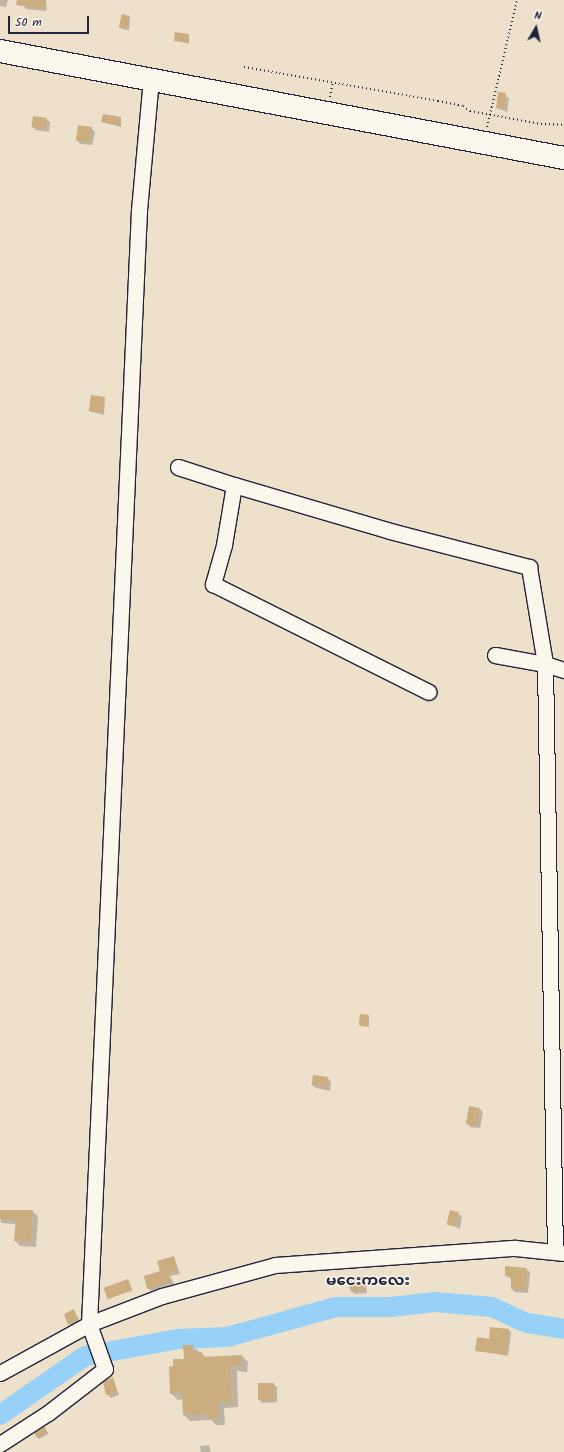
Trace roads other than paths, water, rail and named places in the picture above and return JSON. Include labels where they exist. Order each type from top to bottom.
[{"type":"highway","points":[[0,51],[564,158]]},
{"type":"street","points":[[0,1444],[48,1413],[105,1369],[89,1324],[139,218],[151,79]]},
{"type":"street","points":[[0,1373],[89,1324],[162,1296],[275,1265],[515,1248],[560,1252],[545,664],[530,567],[390,531],[178,467]]},
{"type":"street","points":[[234,485],[224,545],[213,584],[429,692]]},
{"type":"street","points":[[495,655],[545,664],[564,670]]},
{"type":"waterway","points":[[0,1415],[85,1356],[178,1339],[227,1337],[336,1307],[391,1307],[435,1302],[492,1307],[527,1323],[564,1329]]},
{"type":"district","name":"မငေးကလေး","points":[[368,1282]]}]
